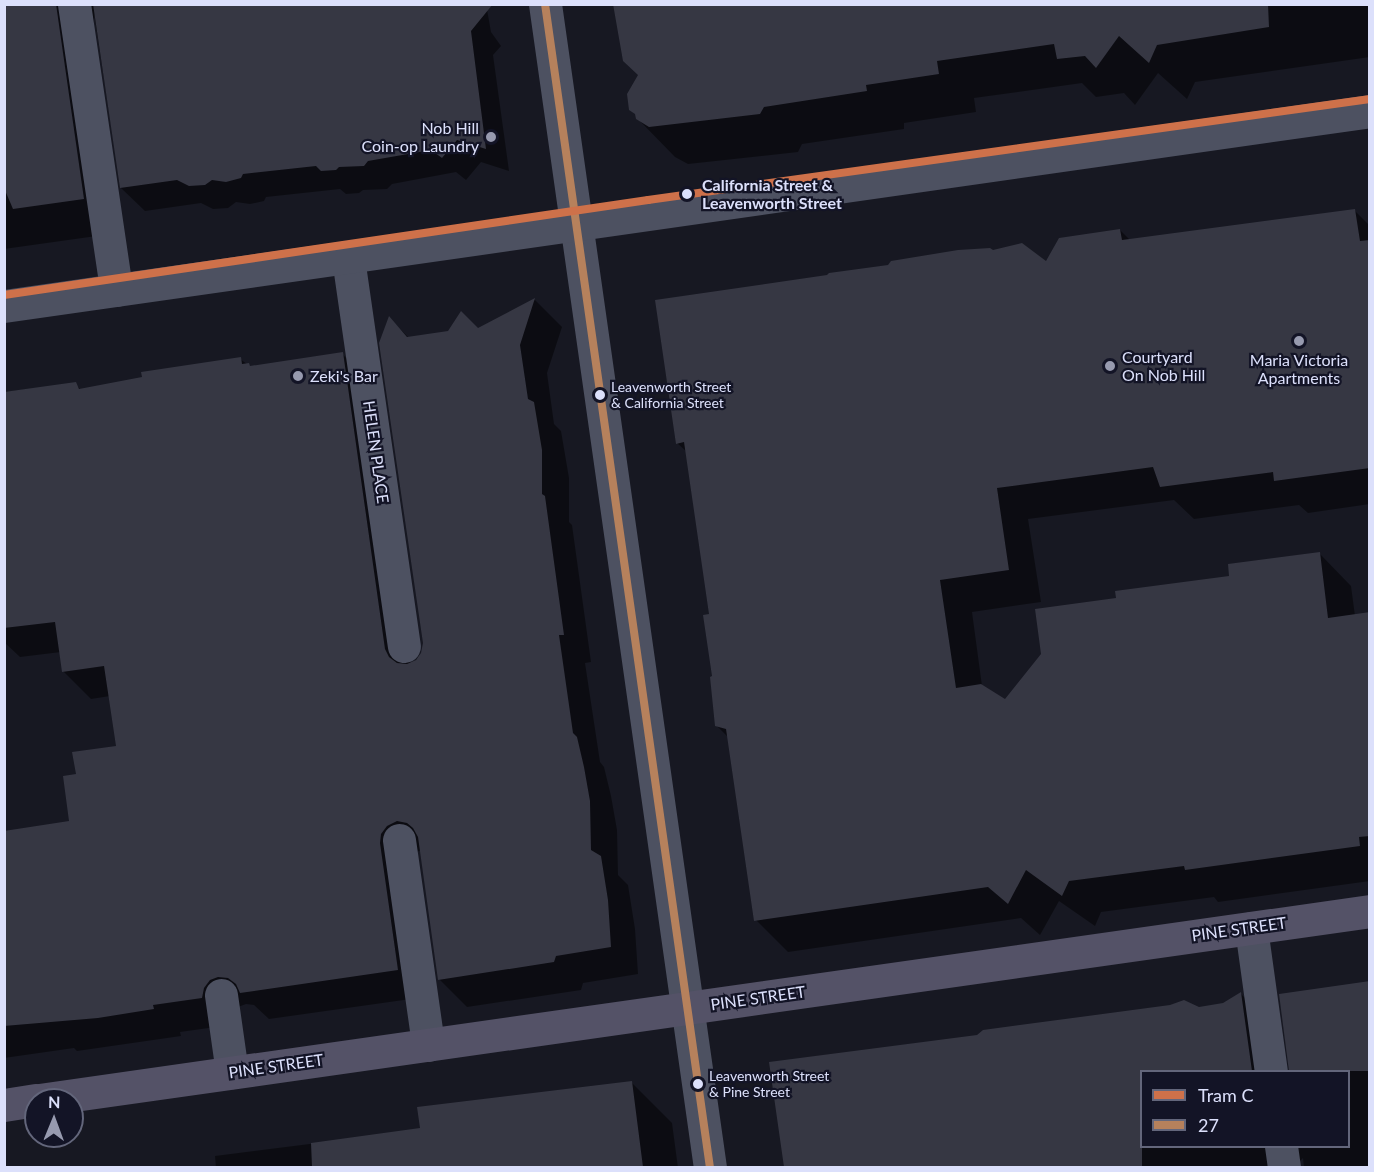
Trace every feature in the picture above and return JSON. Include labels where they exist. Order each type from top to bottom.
[{"type":"main road","name":"PINE STREET","points":[[84,1093],[1370,911]]},
{"type":"main road","name":"PINE STREET","points":[[4,1105],[24,1102]]},
{"type":"street","points":[[74,4],[116,291]]},
{"type":"street","points":[[545,4],[710,1167]]},
{"type":"street","points":[[4,306],[1370,111]]},
{"type":"street","name":"HELEN PLACE","points":[[348,258],[404,646]]},
{"type":"street","points":[[399,840],[428,1045]]},
{"type":"street","points":[[1251,928],[1271,1070]]},
{"type":"street","points":[[221,995],[232,1072]]},
{"type":"street","points":[[1281,1148],[1284,1167]]},
{"type":"building","points":[[4,4],[56,4],[84,199],[13,209],[4,188]]},
{"type":"building","points":[[93,4],[493,4],[471,31],[486,149],[457,140],[442,158],[431,150],[368,161],[364,166],[339,167],[336,170],[321,171],[316,166],[243,174],[241,178],[226,182],[212,180],[205,185],[189,186],[177,180],[120,188]]},
{"type":"building","points":[[613,4],[1268,4],[1269,27],[1157,45],[1149,63],[1119,36],[1096,68],[1085,56],[1057,59],[1054,44],[937,61],[939,74],[866,85],[867,91],[764,107],[760,114],[649,127],[636,119],[635,114],[629,110],[627,94],[638,75],[623,61]]},
{"type":"building","points":[[1355,209],[1360,241],[1370,240],[1370,468],[1274,481],[1273,472],[1160,487],[1153,467],[997,488],[1009,570],[940,580],[956,688],[981,684],[1005,699],[1041,654],[1035,609],[1116,598],[1115,591],[1229,576],[1228,564],[1320,552],[1328,618],[1370,612],[1370,836],[1359,837],[1360,846],[1185,870],[1184,866],[1069,881],[1062,896],[1026,870],[1008,904],[988,887],[754,921],[726,729],[715,726],[710,677],[712,676],[703,615],[709,614],[684,442],[676,444],[655,300],[888,265],[891,261],[958,250],[990,248],[993,250],[1022,243],[1046,261],[1059,238],[1120,229],[1122,240]]},
{"type":"building","points":[[535,298],[520,345],[528,399],[534,402],[542,450],[542,494],[545,496],[564,635],[559,635],[573,733],[577,737],[590,801],[591,850],[601,856],[608,900],[611,947],[556,956],[554,962],[438,980],[418,837],[407,823],[397,821],[387,826],[381,834],[380,843],[398,970],[240,993],[236,984],[228,978],[218,977],[210,980],[204,988],[202,998],[153,1005],[154,1009],[98,1018],[4,1026],[4,831],[69,821],[63,776],[76,774],[72,752],[116,746],[104,666],[62,672],[55,622],[4,628],[4,392],[76,382],[79,389],[142,377],[141,372],[241,357],[242,364],[249,363],[250,366],[343,352],[385,649],[389,657],[397,663],[407,664],[416,660],[421,653],[423,643],[379,343],[389,316],[407,337],[448,331],[461,311],[478,328]]},
{"type":"building","points":[[1370,981],[1370,1071],[1289,1070],[1279,994]]},
{"type":"building","points":[[1241,992],[1252,1070],[1140,1070],[1142,1167],[784,1167],[769,1062],[977,1035],[983,1030],[1170,1005],[1184,1000],[1199,1007],[1223,1003]]},
{"type":"building","points":[[632,1081],[643,1167],[312,1167],[311,1143],[420,1128],[417,1107]]},
{"type":"tram line","name":"C","points":[[4,295],[648,200],[1370,99]]},
{"type":"transit line","name":"27","points":[[545,4],[710,1168]]},
{"type":"place","name":"Nob Hill Coin-op Laundry","points":[[491,137]]},
{"type":"place","name":"California Street & Leavenworth Street","points":[[687,194]]},
{"type":"place","name":"Maria Victoria Apartments","points":[[1299,341]]},
{"type":"place","name":"Courtyard On Nob Hill","points":[[1110,366]]},
{"type":"place","name":"Zeki's Bar","points":[[298,376]]},
{"type":"place","name":"Leavenworth Street & California Street","points":[[600,395]]},
{"type":"place","name":"Leavenworth Street & Pine Street","points":[[698,1084]]}]
